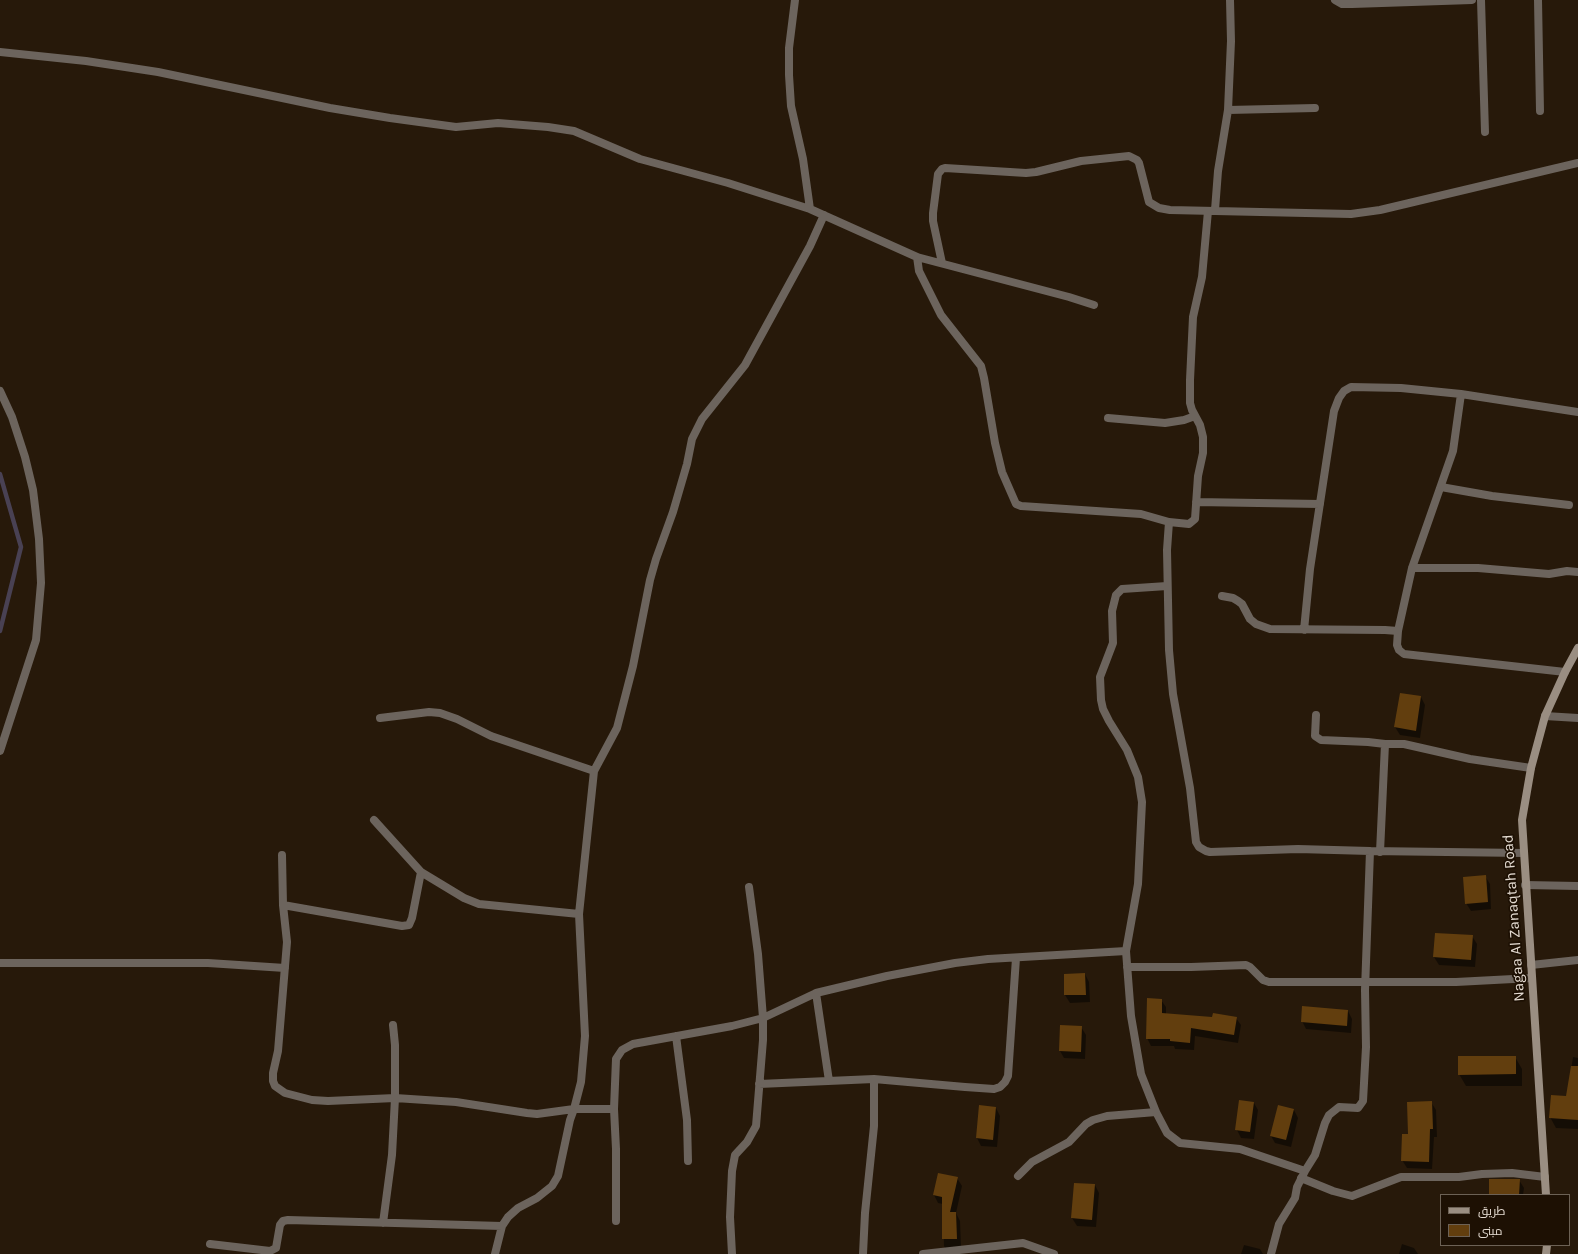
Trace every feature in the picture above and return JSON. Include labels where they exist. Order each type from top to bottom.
[{"type":"street","points":[[795,0],[789,48],[791,106],[803,159],[810,209]]},
{"type":"street","points":[[917,257],[919,271],[941,315],[981,366],[995,444],[1002,472],[1016,504],[1021,506],[1141,514],[1169,522],[1185,524],[1193,522],[1198,476],[1203,452],[1203,437],[1200,425],[1190,403],[1193,317],[1202,277],[1228,110],[1231,41],[1230,0]]},
{"type":"street","points":[[1335,0],[1342,4],[1352,4],[1472,0]]},
{"type":"street","points":[[1482,0],[1484,132]]},
{"type":"street","points":[[1538,0],[1540,111]]},
{"type":"street","points":[[0,52],[86,61],[158,72],[330,108],[390,118],[456,127],[498,123],[548,127],[574,131],[640,158],[728,183],[810,209],[917,257],[1094,305]]},
{"type":"street","points":[[1228,110],[1315,108]]},
{"type":"street","points":[[942,263],[933,220],[933,213],[938,174],[945,168],[1026,173],[1081,161],[1129,156],[1137,160],[1139,163],[1148,200],[1151,204],[1159,208],[1170,210],[1351,214],[1380,210],[1578,164]]},
{"type":"street","points":[[496,1254],[502,1226],[508,1217],[518,1208],[542,1194],[552,1186],[558,1176],[570,1120],[581,1082],[585,1036],[579,914],[594,771],[617,728],[633,666],[650,580],[673,512],[687,464],[692,439],[702,419],[745,365],[810,246],[824,215]]},
{"type":"street","points":[[1304,630],[1310,569],[1334,411],[1339,398],[1344,391],[1351,387],[1394,388],[1461,394],[1578,412]]},
{"type":"street","points":[[0,391],[12,417],[25,457],[33,490],[39,539],[41,583],[36,640],[0,751]]},
{"type":"street","points":[[1461,394],[1453,451],[1412,568],[1398,631],[1397,645],[1399,650],[1404,654],[1565,672]]},
{"type":"street","points":[[1108,418],[1165,423],[1184,420],[1195,416]]},
{"type":"street","points":[[1441,487],[1492,496],[1569,505]]},
{"type":"street","points":[[1196,502],[1320,504]]},
{"type":"street","points":[[1169,522],[1167,550],[1168,650],[1173,694],[1190,788],[1196,842],[1199,847],[1210,852],[1298,849],[1380,852],[1524,853]]},
{"type":"street","points":[[1412,568],[1478,568],[1549,574],[1567,571],[1578,572]]},
{"type":"street","points":[[1167,586],[1122,589],[1116,595],[1112,611],[1113,643],[1100,677],[1101,700],[1104,709],[1109,721],[1127,750],[1138,777],[1142,802],[1138,884],[1126,951],[1127,967],[1131,1016],[1141,1074],[1156,1112],[1167,1134],[1180,1143],[1240,1149],[1303,1175],[1334,1191],[1352,1196],[1401,1177],[1459,1177],[1482,1174],[1512,1173],[1545,1177]]},
{"type":"street","points":[[1222,596],[1233,598],[1242,604],[1250,619],[1261,627],[1270,629],[1398,631]]},
{"type":"street","name":"Nagaa Al Zanaqtah Road","points":[[1546,1194],[1522,820],[1531,768],[1545,716],[1565,672],[1578,648]]},
{"type":"street","points":[[380,718],[429,712],[440,713],[457,719],[491,736],[594,771]]},
{"type":"street","points":[[1316,715],[1315,736],[1321,740],[1404,744],[1470,759],[1531,768]]},
{"type":"street","points":[[1545,716],[1578,718]]},
{"type":"street","points":[[1380,852],[1385,744]]},
{"type":"street","points":[[374,820],[421,872],[464,898],[479,904],[579,914]]},
{"type":"street","points":[[1271,1254],[1279,1224],[1295,1198],[1297,1187],[1315,1155],[1324,1123],[1329,1115],[1339,1107],[1358,1108],[1363,1101],[1366,1047],[1366,982],[1370,851]]},
{"type":"street","points":[[282,855],[283,905],[287,942],[278,1051],[273,1073],[273,1081],[275,1086],[284,1094],[312,1100],[328,1101],[395,1098],[456,1102],[537,1114],[574,1109],[614,1109]]},
{"type":"street","points":[[283,905],[402,926],[409,925],[412,918],[421,872]]},
{"type":"street","points":[[1525,885],[1578,886]]},
{"type":"street","points":[[732,1254],[730,1217],[732,1171],[735,1156],[747,1142],[756,1126],[758,1084],[763,1040],[763,1018],[758,954],[749,887]]},
{"type":"street","points":[[616,1221],[616,1149],[614,1109],[615,1068],[618,1054],[633,1044],[763,1018],[816,993],[887,976],[955,963],[988,959],[1126,951]]},
{"type":"street","points":[[758,1084],[874,1079],[994,1089],[1000,1087],[1008,1076],[1016,958]]},
{"type":"street","points":[[1531,965],[1578,960]]},
{"type":"street","points":[[0,963],[208,964],[285,968]]},
{"type":"street","points":[[1127,967],[1246,965],[1263,980],[1268,982],[1456,982],[1532,978]]},
{"type":"street","points":[[816,993],[829,1081]]},
{"type":"street","points":[[383,1223],[392,1155],[395,1098],[396,1045],[393,1026]]},
{"type":"street","points":[[676,1036],[687,1120],[688,1161]]},
{"type":"street","points":[[863,1254],[865,1213],[874,1126],[874,1079]]},
{"type":"street","points":[[1018,1176],[1032,1162],[1069,1142],[1086,1124],[1094,1120],[1107,1116],[1156,1112]]},
{"type":"street","points":[[210,1244],[270,1252],[276,1248],[278,1231],[283,1221],[502,1226]]},
{"type":"street","points":[[923,1254],[1023,1243],[1054,1254]]},
{"type":"building","points":[[1400,693],[1421,696],[1416,731],[1394,727]]},
{"type":"building","points":[[1486,875],[1488,902],[1465,904],[1463,877]]},
{"type":"building","points":[[1435,933],[1473,935],[1471,960],[1433,957]]},
{"type":"building","points":[[1085,973],[1086,995],[1064,995],[1064,974]]},
{"type":"building","points":[[1147,998],[1162,999],[1162,1013],[1212,1017],[1213,1013],[1237,1017],[1234,1035],[1191,1028],[1190,1043],[1170,1041],[1170,1039],[1146,1039]]},
{"type":"building","points":[[1302,1006],[1348,1010],[1347,1026],[1301,1022]]},
{"type":"building","points":[[1060,1025],[1082,1026],[1081,1052],[1059,1051]]},
{"type":"building","points":[[1458,1056],[1516,1056],[1516,1074],[1458,1075]]},
{"type":"building","points":[[1571,1066],[1578,1066],[1578,1120],[1549,1118],[1551,1095],[1566,1096]]},
{"type":"building","points":[[1239,1100],[1254,1102],[1250,1132],[1235,1130]]},
{"type":"building","points":[[1432,1101],[1433,1129],[1430,1129],[1429,1162],[1401,1161],[1402,1134],[1408,1134],[1407,1102]]},
{"type":"building","points":[[979,1105],[996,1107],[993,1140],[976,1138]]},
{"type":"building","points":[[1278,1105],[1294,1109],[1286,1140],[1270,1136]]},
{"type":"building","points":[[938,1173],[958,1177],[950,1212],[956,1212],[957,1239],[942,1239],[942,1197],[933,1195]]},
{"type":"building","points":[[1489,1179],[1520,1179],[1519,1194],[1489,1194]]},
{"type":"building","points":[[1074,1183],[1095,1184],[1092,1220],[1071,1218]]},
{"type":"waterway","points":[[0,474],[21,547],[0,631]]}]
